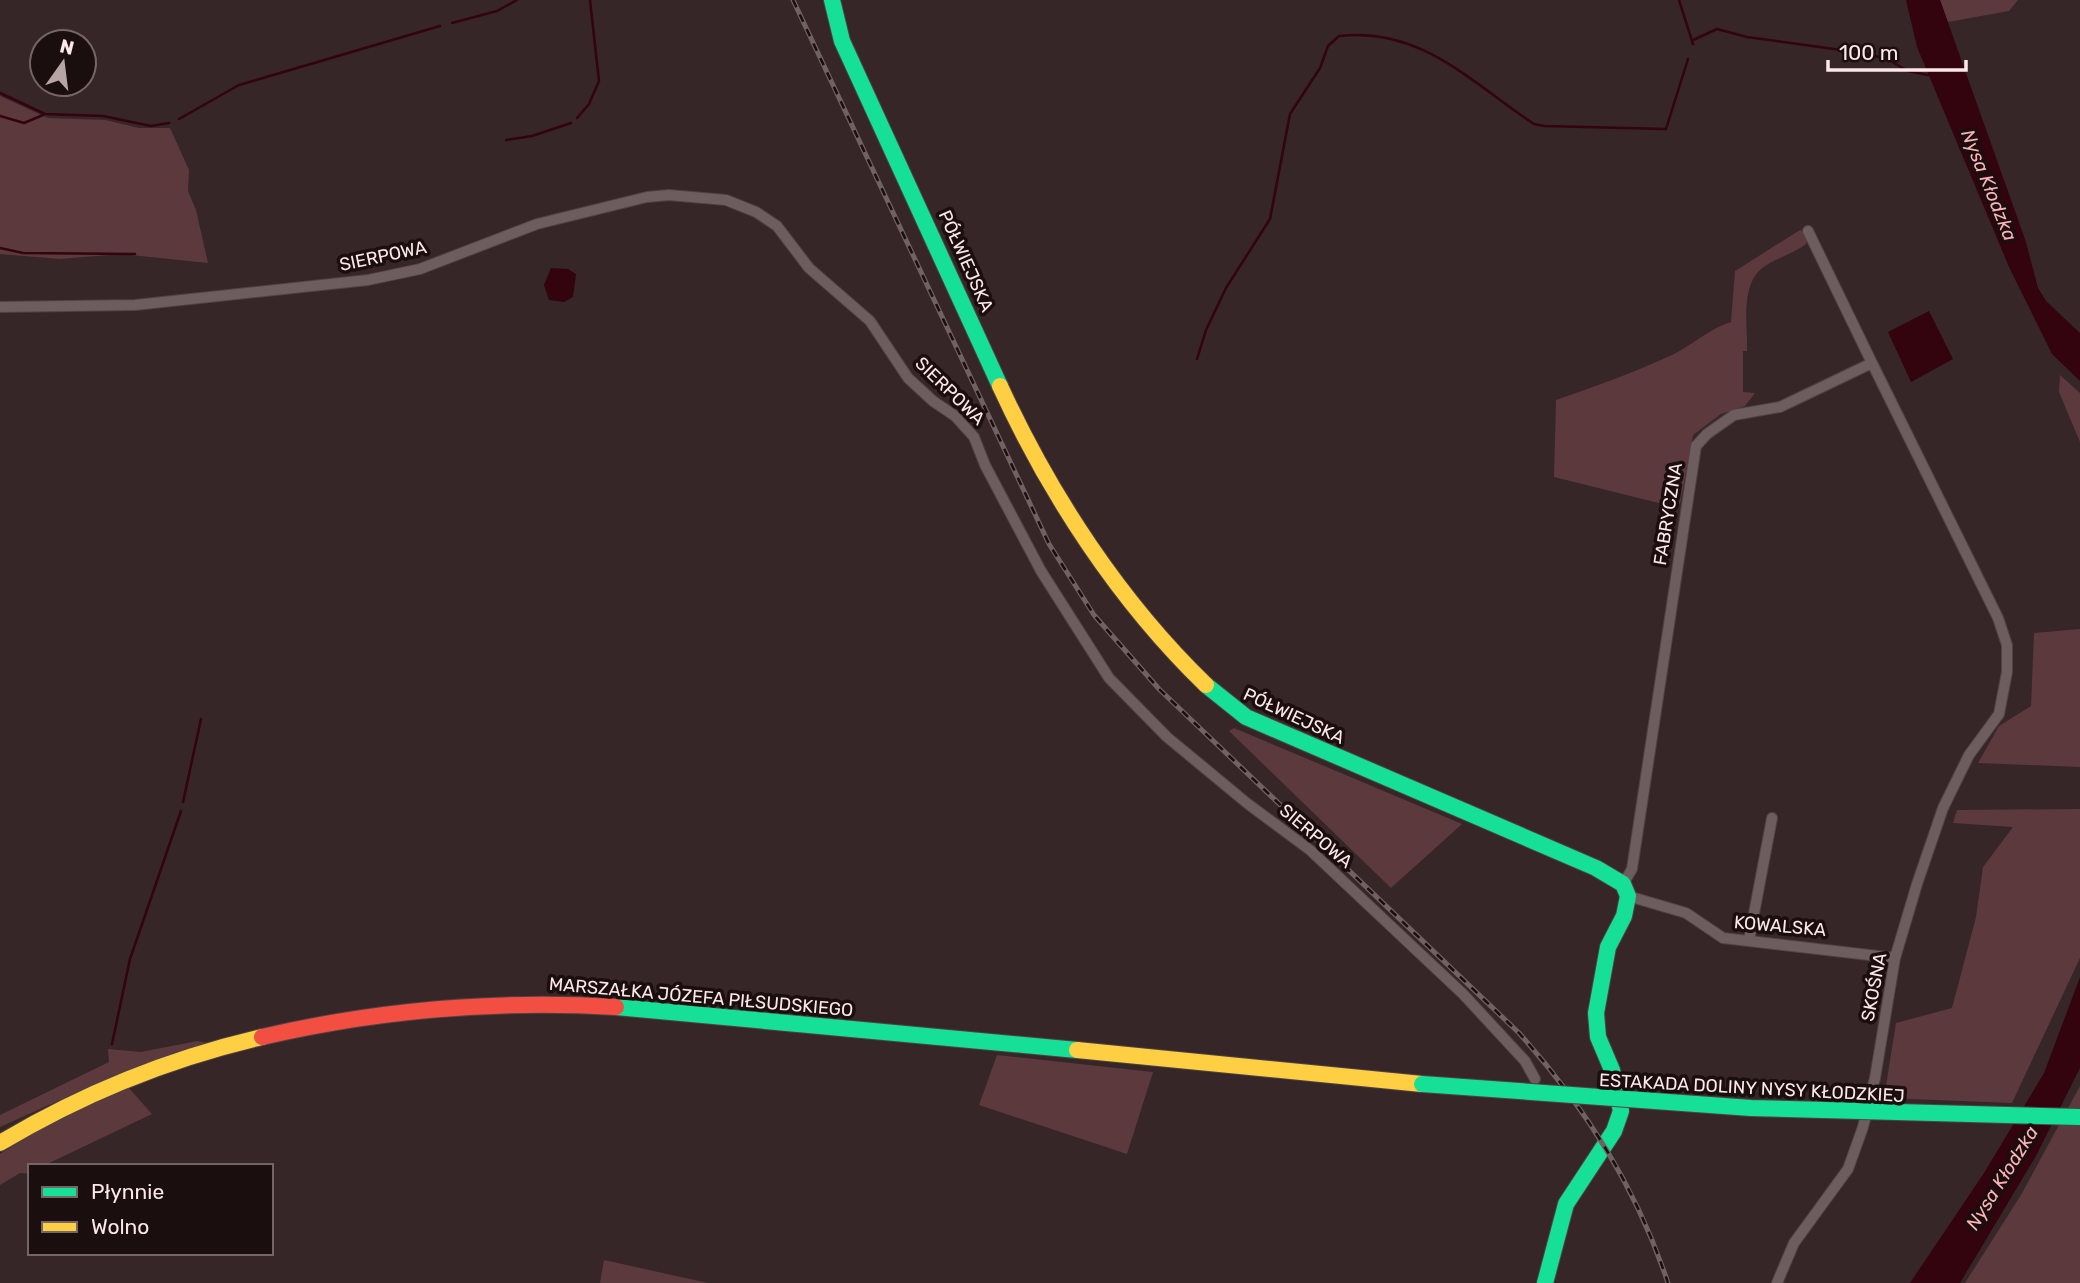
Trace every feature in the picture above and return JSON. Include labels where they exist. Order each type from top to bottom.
[{"type":"main road","name":"PÓŁWIEJSKA","points":[[832,0],[842,41],[1019,427],[1049,481],[1129,596],[1175,653],[1219,701],[1245,717],[1596,868],[1625,890]]},
{"type":"main road","points":[[1545,1283],[1566,1204],[1619,1120],[1619,1094],[1598,1037],[1595,1013],[1608,947],[1624,916],[1625,890]]},
{"type":"main road","name":"MARSZAŁKA JÓZEFA PIŁSUDSKIEGO","points":[[0,1143],[28,1125],[144,1074],[271,1032],[360,1016],[494,1003],[555,1003],[667,1010],[1422,1084]]},
{"type":"main road","name":"ESTAKADA DOLINY NYSY KŁODZKIEJ","points":[[1422,1084],[1771,1110],[1957,1117],[2080,1117]]},
{"type":"main road","points":[[0,1137],[28,1125]]},
{"type":"street","name":"SIERPOWA","points":[[0,307],[135,305],[368,280],[420,269],[537,225],[597,207],[647,197],[669,195],[726,200],[756,212],[777,226],[809,268],[870,321],[908,378],[933,401],[955,416],[974,437],[985,465],[1041,571],[1109,678],[1167,737],[1248,804],[1310,849],[1463,994],[1525,1061],[1535,1079]]},
{"type":"street","points":[[1808,231],[1872,363]]},
{"type":"street","name":"FABRYCZNA","points":[[1625,890],[1632,869],[1696,446],[1707,433],[1734,415],[1780,407],[1872,363]]},
{"type":"street","name":"SKOŚNA","points":[[1777,1283],[1794,1243],[1848,1169],[1870,1102],[1895,958],[1943,808],[1969,755],[1999,714],[2003,696],[2007,645],[1998,618],[1872,363]]},
{"type":"street","points":[[1749,940],[1772,818]]},
{"type":"street","name":"KOWALSKA","points":[[1625,890],[1686,913],[1723,938],[1895,958]]},
{"type":"shaded area","points":[[1940,0],[2018,0],[2009,11],[1948,22]]},
{"type":"shaded area","points":[[0,96],[48,118],[105,120],[139,128],[170,128],[189,170],[188,191],[196,210],[208,263],[121,254],[60,259],[0,254]]},
{"type":"shaded area","points":[[1800,230],[1809,234],[1806,244],[1761,269],[1750,286],[1747,351],[1743,351],[1743,392],[1755,393],[1745,406],[1721,414],[1693,435],[1680,504],[1675,507],[1554,477],[1556,400],[1660,361],[1717,327],[1731,322],[1735,271]]},
{"type":"shaded area","points":[[2060,375],[2080,393],[2080,442],[2059,392]]},
{"type":"shaded area","points":[[2080,629],[2080,767],[1978,763],[1999,726],[2031,706],[2034,633]]},
{"type":"shaded area","points":[[1234,728],[1462,824],[1391,888],[1229,731]]},
{"type":"shaded area","points":[[2080,809],[2080,958],[2012,1103],[1884,1098],[1896,1023],[1952,1008],[1976,917],[1983,867],[2013,827],[1953,823],[1957,810]]},
{"type":"shaded area","points":[[197,1041],[208,1043],[111,1077],[0,1127],[0,1115],[109,1062],[108,1049],[141,1052]]},
{"type":"shaded area","points":[[997,1055],[1153,1072],[1127,1154],[979,1105]]},
{"type":"shaded area","points":[[2080,1086],[2080,1283],[1965,1283],[2021,1195]]},
{"type":"shaded area","points":[[128,1087],[152,1114],[47,1164],[28,1164],[28,1174],[20,1173],[0,1185],[0,1154],[54,1121]]},
{"type":"shaded area","points":[[604,1260],[708,1283],[600,1283]]},
{"type":"water","name":"Nysa Kłodzka","points":[[1906,0],[1940,0],[2026,242],[2038,288],[2046,301],[2080,333],[2080,381],[2052,354],[2009,267],[1917,47]]},
{"type":"water","points":[[551,268],[568,269],[576,274],[573,297],[564,302],[549,300],[544,285]]},
{"type":"water","points":[[1929,311],[1953,359],[1911,382],[1888,332]]},
{"type":"water","name":"Nysa Kłodzka","points":[[2080,977],[2080,1068],[2036,1156],[1960,1283],[1910,1283],[1984,1173],[2044,1073]]},
{"type":"waterway","points":[[452,23],[497,11],[517,0]]},
{"type":"waterway","points":[[577,118],[589,104],[599,81],[590,0]]},
{"type":"waterway","points":[[1679,0],[1693,44]]},
{"type":"waterway","points":[[179,119],[239,85],[440,26]]},
{"type":"waterway","points":[[1693,40],[1717,29],[1747,37],[1863,53],[1887,59],[1908,71],[1928,75]]},
{"type":"waterway","points":[[1197,359],[1206,330],[1226,288],[1270,219],[1290,114],[1320,68],[1328,46],[1339,36],[1368,35],[1395,40],[1420,49],[1444,61],[1534,124],[1544,126],[1666,129],[1688,59]]},
{"type":"waterway","points":[[0,93],[45,114],[103,116],[151,126],[169,123]]},
{"type":"waterway","points":[[0,116],[24,123],[43,115]]},
{"type":"waterway","points":[[506,140],[532,136],[571,123]]},
{"type":"waterway","points":[[0,248],[23,253],[135,254]]},
{"type":"waterway","points":[[183,802],[201,719]]},
{"type":"waterway","points":[[112,1044],[130,959],[181,811]]},
{"type":"railway","points":[[793,0],[1049,544],[1094,615],[1159,689],[1519,1033],[1566,1090],[1607,1150],[1641,1214],[1668,1283]]},
{"type":"traffic: fast","points":[[832,0],[842,41],[1000,386]]},
{"type":"traffic: fast","points":[[1206,685],[1246,717],[1596,868],[1623,884],[1628,896],[1624,916],[1608,947],[1596,1013],[1598,1037],[1612,1070],[1621,1111],[1614,1131],[1566,1204],[1545,1283]]},
{"type":"traffic: fast","points":[[616,1007],[1077,1050]]},
{"type":"traffic: fast","points":[[1422,1084],[1751,1108],[2080,1117]]},
{"type":"traffic: slow","points":[[1000,386],[1064,507],[1116,583],[1206,685]]},
{"type":"traffic: slow","points":[[0,1143],[62,1109],[127,1080],[194,1056],[262,1037]]},
{"type":"traffic: slow","points":[[1077,1050],[1422,1084]]},
{"type":"traffic: jam","points":[[262,1037],[350,1020],[438,1009],[527,1005],[616,1007]]}]
